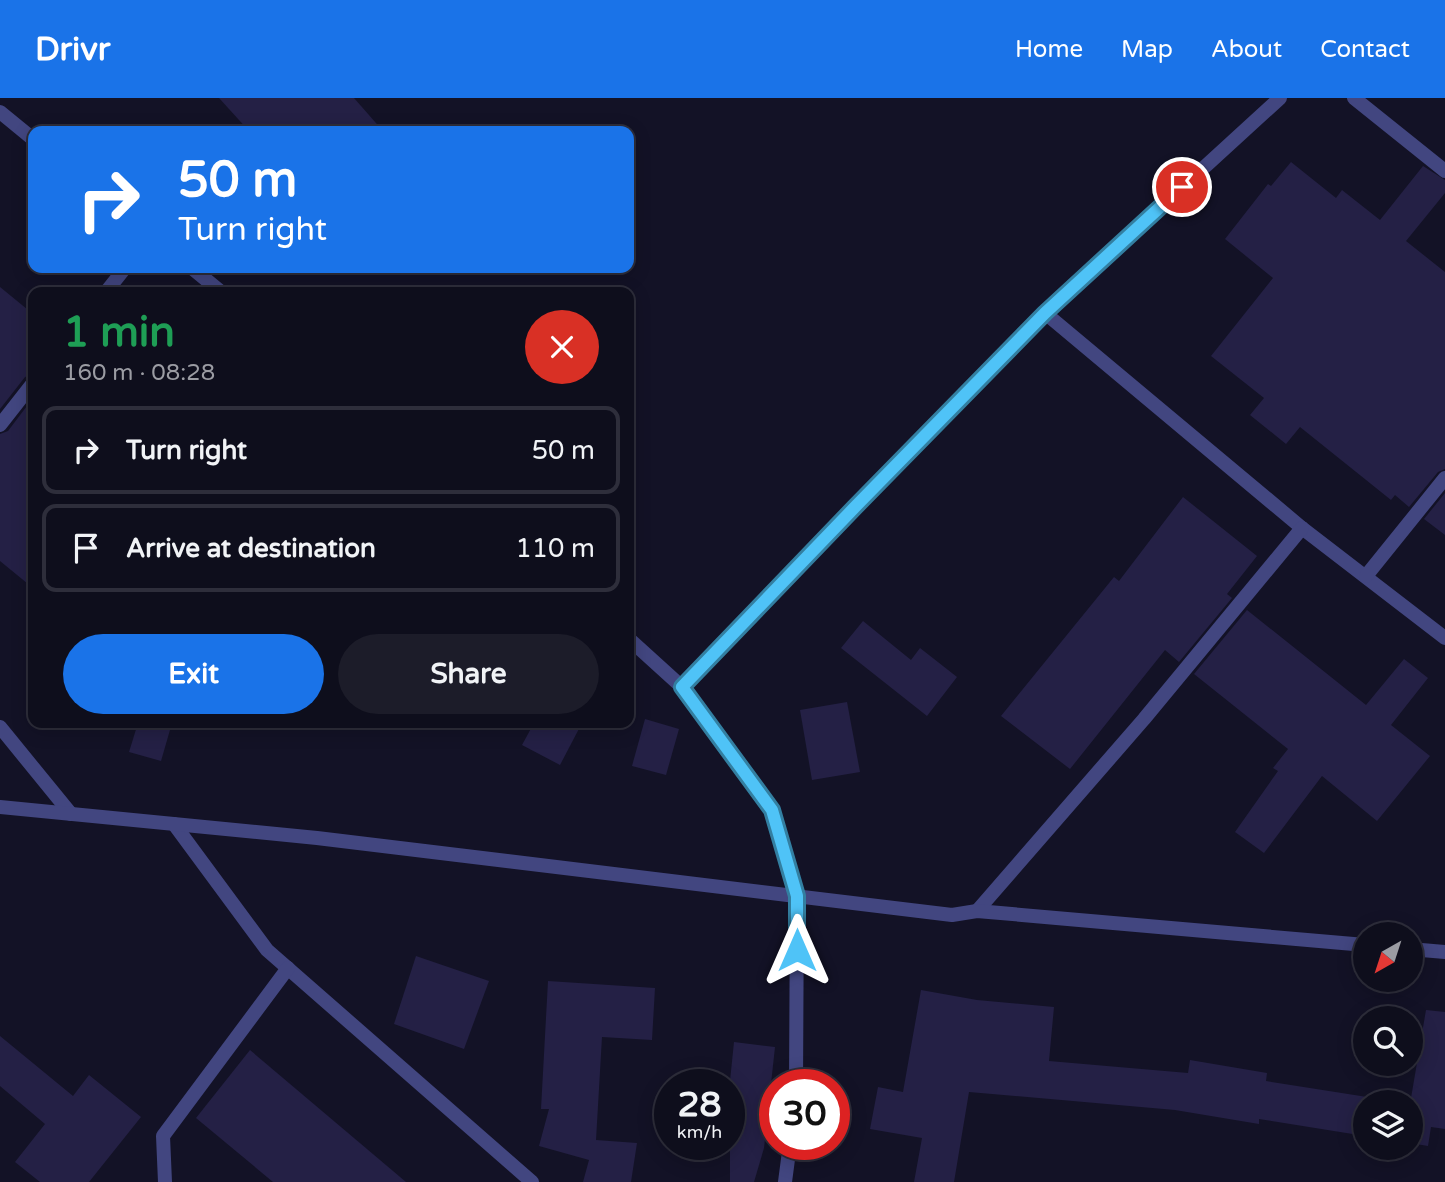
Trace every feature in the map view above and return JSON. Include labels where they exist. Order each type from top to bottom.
[{"type":"street","points":[[682,687],[1045,313],[1280,98]]},
{"type":"street","points":[[1354,98],[1445,171]]},
{"type":"street","points":[[0,112],[28,135]]},
{"type":"street","points":[[110,287],[121,273]]},
{"type":"street","points":[[198,273],[215,287]]},
{"type":"street","points":[[1045,313],[1302,528],[1445,638]]},
{"type":"street","points":[[0,425],[28,389]]},
{"type":"street","points":[[1366,576],[1445,478]]},
{"type":"street","points":[[977,911],[1144,719],[1302,528]]},
{"type":"street","points":[[634,643],[682,687],[772,810],[797,896],[796,1069]]},
{"type":"street","points":[[0,727],[71,814]]},
{"type":"street","points":[[0,807],[331,840],[952,915],[977,911],[1353,944]]},
{"type":"street","points":[[174,824],[267,950],[532,1182]]},
{"type":"street","points":[[1423,950],[1445,952]]},
{"type":"street","points":[[165,1182],[163,1136],[288,968]]},
{"type":"street","points":[[785,1182],[788,1160]]},
{"type":"building","points":[[219,98],[354,98],[379,126],[244,126]]},
{"type":"building","points":[[1291,162],[1336,198],[1342,190],[1380,220],[1423,166],[1445,180],[1445,193],[1406,241],[1445,272],[1445,469],[1438,472],[1409,507],[1395,495],[1391,500],[1300,427],[1286,444],[1250,415],[1264,398],[1211,356],[1273,278],[1225,239],[1268,184],[1271,186]]},
{"type":"building","points":[[0,287],[28,310],[28,376],[0,409]]},
{"type":"building","points":[[28,405],[28,584],[0,561],[0,434],[8,431]]},
{"type":"building","points":[[1445,493],[1445,535],[1424,519]]},
{"type":"building","points":[[1183,497],[1257,556],[1227,594],[1232,598],[1179,662],[1165,650],[1070,769],[1001,716],[1114,577],[1119,581]]},
{"type":"building","points":[[1247,610],[1366,705],[1404,659],[1428,678],[1391,725],[1430,756],[1377,821],[1322,776],[1264,853],[1235,832],[1278,771],[1273,768],[1288,749],[1194,674]]},
{"type":"building","points":[[863,621],[911,660],[920,648],[957,677],[927,716],[841,648]]},
{"type":"building","points":[[847,702],[860,772],[812,780],[800,710]]},
{"type":"building","points":[[645,719],[679,729],[666,775],[632,766]]},
{"type":"building","points":[[136,728],[171,728],[161,761],[129,752]]},
{"type":"building","points":[[531,728],[579,728],[560,765],[522,745]]},
{"type":"building","points":[[416,956],[489,981],[464,1049],[394,1024]]},
{"type":"building","points":[[548,981],[655,988],[652,1040],[602,1037],[596,1140],[637,1143],[631,1182],[583,1182],[589,1160],[539,1146],[549,1109],[541,1109]]},
{"type":"building","points":[[921,990],[977,1000],[1054,1007],[1049,1061],[1188,1073],[1190,1060],[1267,1073],[1266,1081],[1353,1095],[1353,1134],[1259,1119],[1259,1124],[1175,1110],[969,1092],[954,1182],[914,1182],[922,1138],[870,1129],[878,1087],[903,1092]]},
{"type":"building","points":[[1426,1010],[1445,1012],[1445,1129],[1431,1127],[1428,1146],[1423,1145],[1423,1090],[1412,1090],[1415,1076],[1423,1076],[1423,1028]]},
{"type":"building","points":[[0,1036],[73,1096],[89,1075],[141,1117],[89,1182],[40,1182],[15,1162],[45,1124],[0,1086]]},
{"type":"building","points":[[734,1042],[775,1047],[773,1069],[759,1069],[760,1160],[754,1182],[730,1182],[730,1160],[745,1160],[745,1069],[731,1069]]},
{"type":"building","points":[[250,1050],[406,1182],[273,1182],[196,1118]]},
{"type":"route","points":[[797,950],[797,896],[772,810],[682,687],[1045,313],[1182,187]]}]
